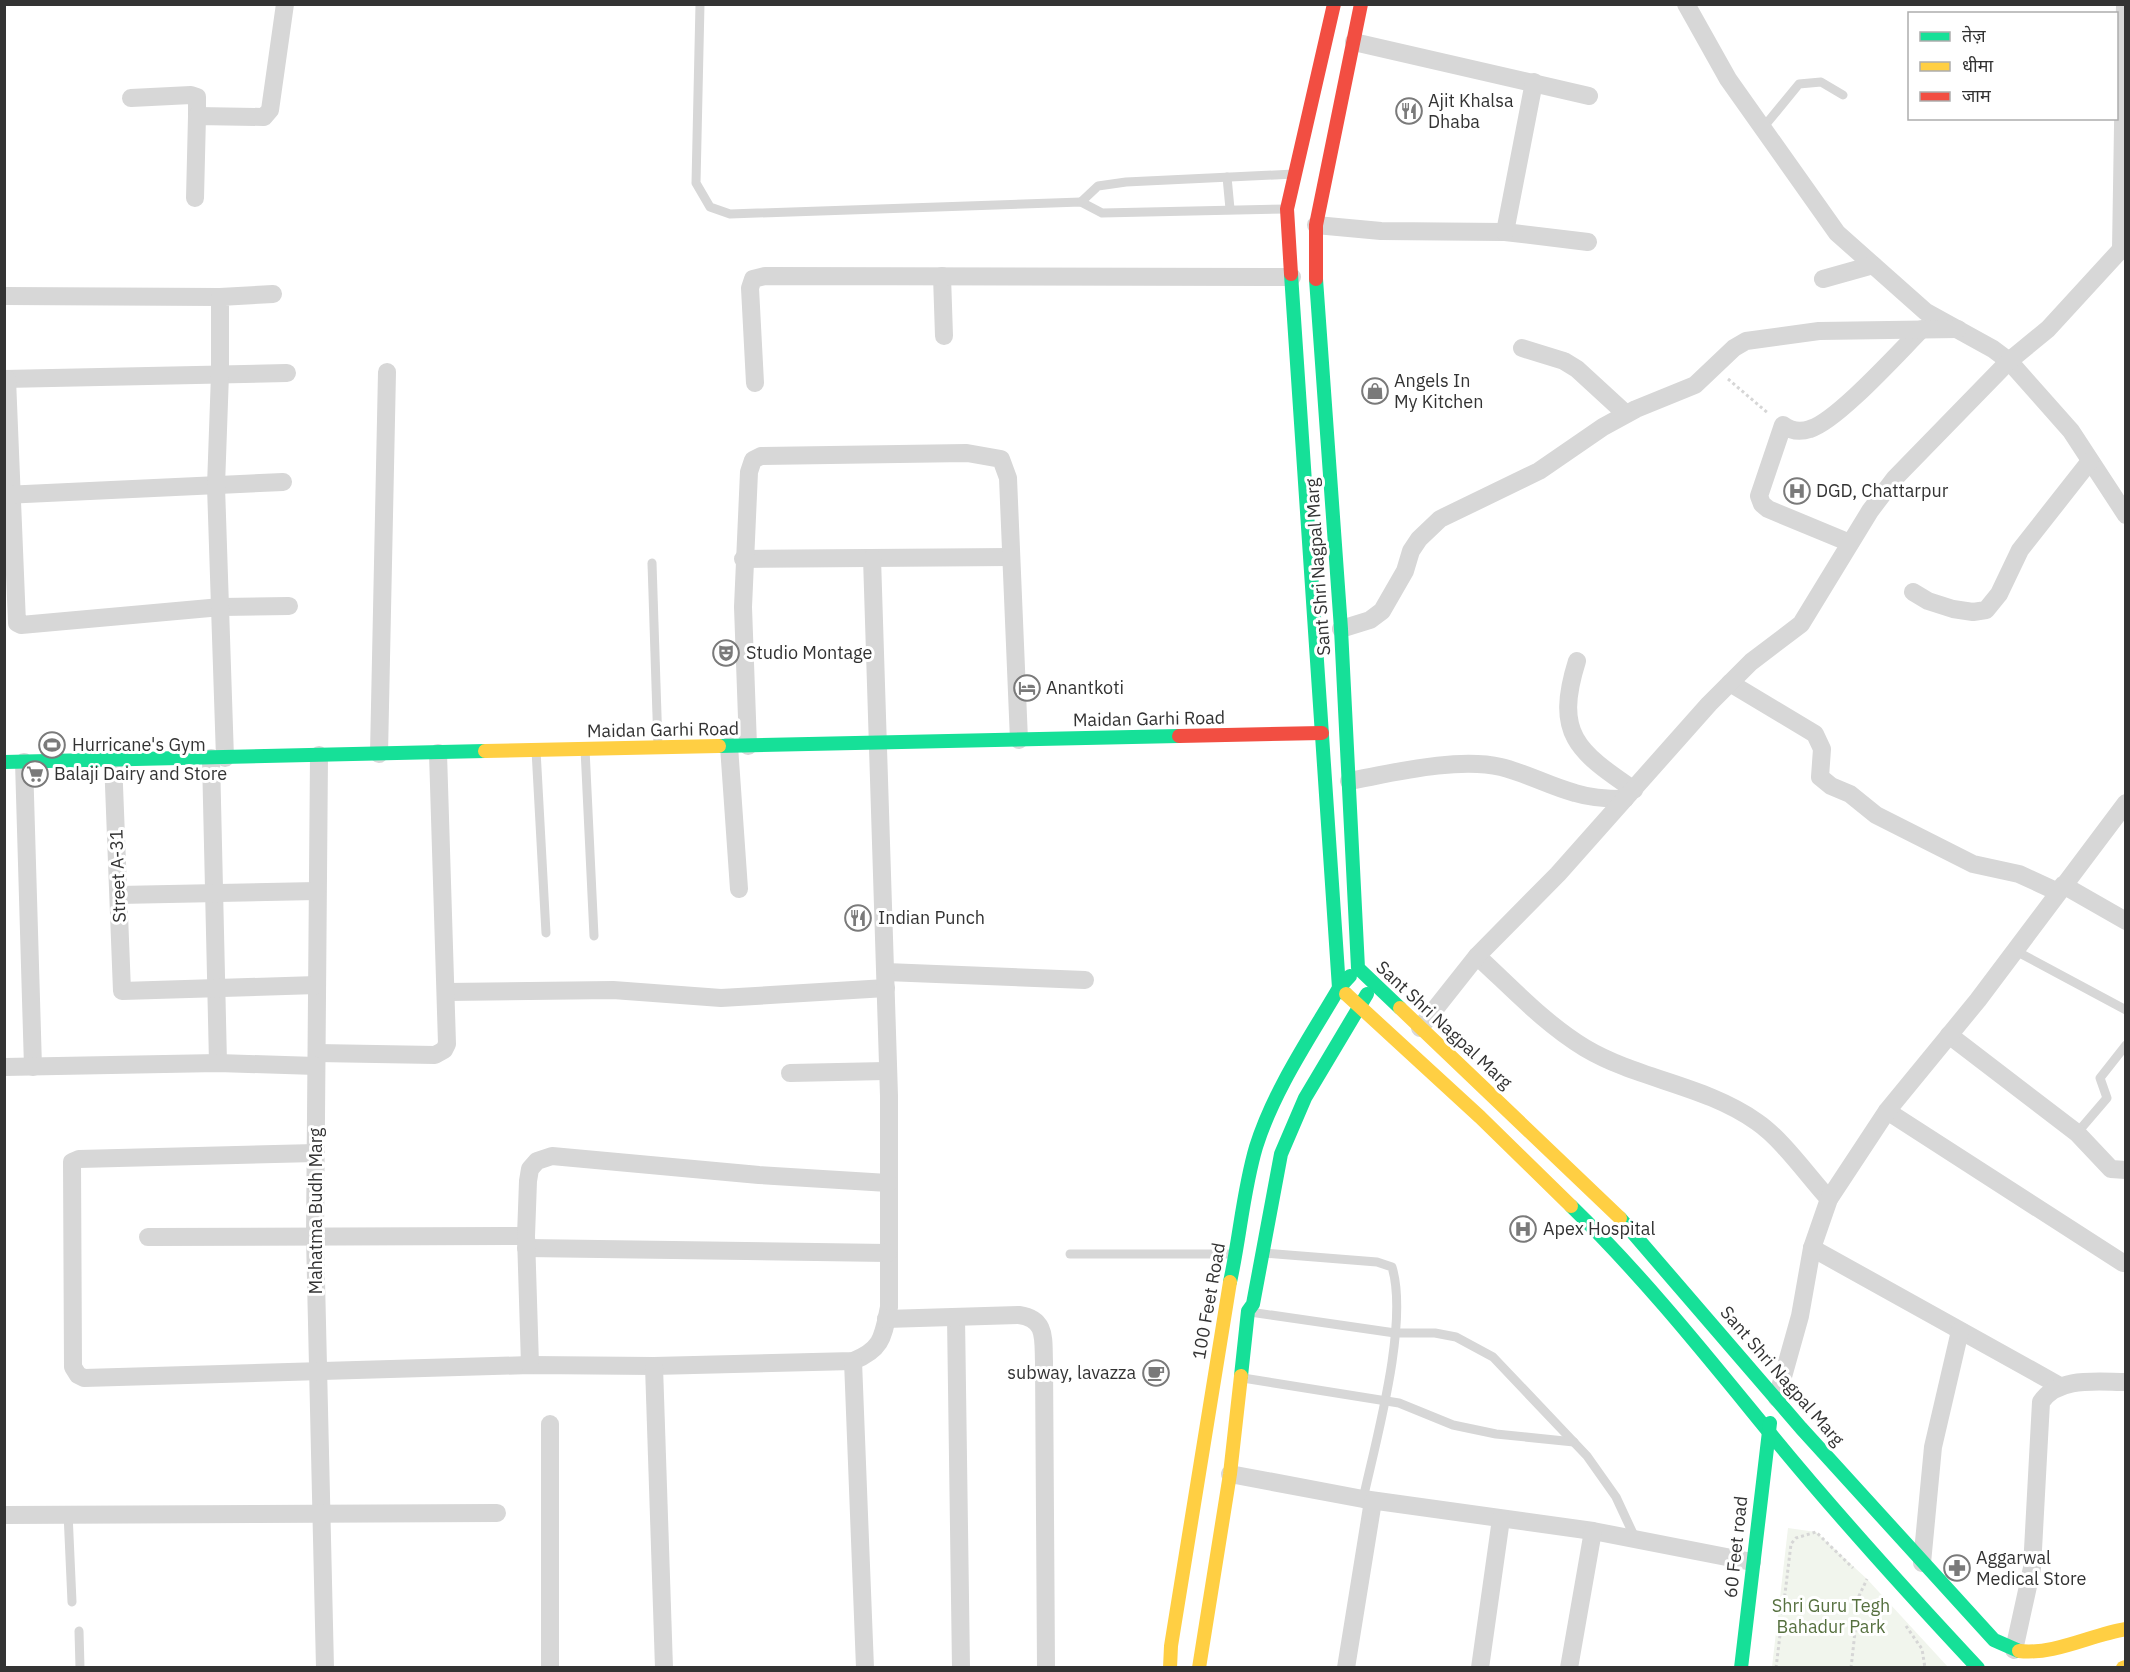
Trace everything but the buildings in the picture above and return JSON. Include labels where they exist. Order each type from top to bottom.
[{"type":"main road","name":"Sant Shri Nagpal Marg","points":[[1334,4],[1287,209],[1338,988]]},
{"type":"main road","name":"Sant Shri Nagpal Marg","points":[[1361,4],[1316,225],[1314,249],[1341,629],[1358,968],[1633,1230],[1922,1563],[1994,1640],[2014,1650],[2039,1653],[2103,1633],[2126,1629]]},
{"type":"main road","name":"Maidan Garhi Road","points":[[4,762],[1323,733]]},
{"type":"main road","name":"100 Feet Road","points":[[1170,1668],[1171,1646],[1225,1303],[1236,1254],[1244,1191],[1257,1144],[1281,1087],[1338,988],[1358,968]]},
{"type":"main road","points":[[1199,1668],[1230,1474],[1248,1311],[1253,1304],[1281,1154],[1305,1098],[1358,1005],[1374,985]]},
{"type":"main road","points":[[1338,988],[1480,1117],[1611,1245],[1733,1385],[1768,1431],[1880,1564],[1978,1668]]},
{"type":"main road","name":"60 Feet road","points":[[1741,1668],[1768,1431],[1777,1398]]},
{"type":"street","points":[[197,116],[264,117],[270,110],[285,4]]},
{"type":"street","points":[[1686,4],[1728,79],[1837,233],[1926,312],[1958,329],[2009,362],[2065,424],[2126,515]]},
{"type":"street","points":[[1420,1028],[1477,956],[1558,874],[1730,683],[1751,662],[1801,624],[1850,543],[1895,478],[2009,362],[2048,329],[2124,248],[2125,4]]},
{"type":"street","points":[[1354,42],[1589,96]]},
{"type":"street","points":[[1506,232],[1534,82]]},
{"type":"street","points":[[131,98],[191,95],[197,98],[195,198]]},
{"type":"street","points":[[1316,225],[1381,231],[1506,232],[1588,242]]},
{"type":"street","points":[[1823,279],[1873,265]]},
{"type":"street","points":[[755,383],[750,288],[753,279],[765,276],[1292,277]]},
{"type":"street","points":[[942,276],[944,336]]},
{"type":"street","points":[[4,296],[220,297],[273,294]]},
{"type":"street","points":[[218,1063],[214,895],[221,607],[216,486],[220,297]]},
{"type":"street","points":[[1850,543],[1762,504],[1759,496],[1783,425],[1799,431],[1822,424],[1922,329]]},
{"type":"street","points":[[1341,629],[1370,620],[1382,611],[1405,571],[1411,551],[1419,538],[1440,519],[1539,471],[1626,414],[1695,385],[1734,348],[1757,337],[1819,331],[1958,329]]},
{"type":"street","points":[[1522,348],[1578,369],[1626,414]]},
{"type":"street","points":[[379,754],[387,372]]},
{"type":"street","points":[[287,373],[6,379],[7,494],[10,628],[21,625],[221,607],[290,606]]},
{"type":"street","points":[[748,746],[743,559],[749,472],[753,460],[761,456],[967,453],[1001,459],[1008,478],[1019,740]]},
{"type":"street","points":[[1913,592],[1928,601],[1953,609],[1973,612],[1986,610],[1999,594],[2020,550],[2090,461]]},
{"type":"street","points":[[7,494],[283,482]]},
{"type":"street","points":[[743,559],[1011,556]]},
{"type":"street","points":[[316,1153],[79,1159],[72,1162],[70,1168],[73,1367],[78,1375],[84,1378],[530,1365],[654,1366],[853,1361],[877,1347],[889,1307],[886,980],[872,558]]},
{"type":"street","points":[[1577,661],[1568,690],[1567,706],[1575,740],[1586,755],[1630,794]]},
{"type":"street","points":[[1730,683],[1815,734],[1822,749],[1820,777],[1831,786],[1850,794],[1876,815],[1973,864],[2019,874],[2060,888],[2126,921]]},
{"type":"street","points":[[729,746],[739,889]]},
{"type":"street","points":[[4,1067],[316,1060],[441,1053],[447,1044],[438,753]]},
{"type":"street","name":"Mahatma Budh Marg","points":[[319,755],[315,1237],[325,1668]]},
{"type":"street","name":"Street A-31","points":[[114,760],[122,991],[216,988]]},
{"type":"street","points":[[24,762],[33,1067]]},
{"type":"street","points":[[1349,781],[1402,772],[1479,764],[1501,767],[1574,793],[1596,798],[1630,794]]},
{"type":"street","points":[[1777,1398],[1800,1316],[1812,1248],[1829,1199],[1887,1111],[1949,1035],[2126,803]]},
{"type":"street","points":[[119,895],[214,895],[317,891]]},
{"type":"street","points":[[1477,956],[1547,1023],[1585,1048],[1618,1066],[1711,1097],[1758,1122],[1829,1199]]},
{"type":"street","points":[[446,992],[613,990],[721,998],[886,980],[1085,980]]},
{"type":"street","points":[[216,988],[317,985]]},
{"type":"street","points":[[1949,1035],[2077,1133],[2112,1169],[2126,1170]]},
{"type":"street","points":[[790,1072],[886,1071]]},
{"type":"street","points":[[1887,1111],[2123,1263]]},
{"type":"street","points":[[530,1365],[526,1242],[530,1169],[537,1161],[552,1156],[759,1175],[888,1183]]},
{"type":"street","points":[[148,1237],[315,1237],[888,1253]]},
{"type":"street","points":[[1812,1248],[2060,1386]]},
{"type":"street","points":[[886,1319],[1019,1315],[1032,1317],[1039,1324],[1044,1362],[1046,1668]]},
{"type":"street","points":[[956,1317],[961,1668]]},
{"type":"street","points":[[1922,1563],[1933,1447],[1960,1331]]},
{"type":"street","points":[[853,1361],[865,1668]]},
{"type":"street","points":[[654,1366],[664,1668]]},
{"type":"street","points":[[2014,1650],[2032,1568],[2041,1402],[2046,1394],[2060,1386],[2126,1382]]},
{"type":"street","points":[[549,1424],[550,1668]]},
{"type":"street","points":[[1230,1474],[1368,1500],[1593,1531],[1752,1562]]},
{"type":"street","points":[[1346,1668],[1368,1500]]},
{"type":"street","points":[[4,1515],[497,1513]]},
{"type":"street","points":[[1480,1668],[1501,1519]]},
{"type":"street","points":[[1569,1668],[1593,1531]]},
{"type":"lane","points":[[700,4],[696,183],[710,207],[730,214],[1081,202],[1102,213],[1287,209]]},
{"type":"lane","points":[[1762,129],[1799,84],[1821,82],[1843,95]]},
{"type":"lane","points":[[1081,202],[1098,186],[1295,174]]},
{"type":"lane","points":[[1227,177],[1230,209]]},
{"type":"lane","points":[[652,563],[658,748]]},
{"type":"lane","points":[[585,749],[594,936]]},
{"type":"lane","points":[[536,750],[546,933]]},
{"type":"lane","points":[[2014,950],[2126,1010]]},
{"type":"lane","points":[[2077,1133],[2107,1098],[2100,1078],[2126,1045]]},
{"type":"lane","points":[[1262,1253],[1377,1262],[1392,1267],[1396,1282],[1395,1333],[1368,1500]]},
{"type":"lane","points":[[1070,1254],[1236,1254]]},
{"type":"lane","points":[[1248,1311],[1395,1333],[1435,1333],[1456,1337],[1476,1347],[1493,1357],[1574,1442],[1616,1497],[1636,1539]]},
{"type":"lane","points":[[1242,1378],[1414,1407],[1453,1425],[1496,1434],[1574,1442]]},
{"type":"lane","points":[[68,1513],[72,1602]]},
{"type":"lane","points":[[79,1631],[80,1668]]},
{"type":"path","points":[[1713,366],[1783,425]]},
{"type":"path","points":[[1776,1668],[1791,1544],[1796,1538],[1816,1532],[1858,1572]]},
{"type":"path","points":[[1851,1668],[1859,1596],[1866,1580],[1880,1564]]},
{"type":"path","points":[[1866,1580],[1873,1589]]},
{"type":"path","points":[[1901,1620],[1922,1649],[1925,1668]]},
{"type":"green space","name":"Shri Guru Tegh Bahadur Park","points":[[1788,1528],[1816,1532],[1867,1579],[1948,1667],[1772,1667]]},
{"type":"traffic: fast","points":[[1291,274],[1339,988],[1346,994]]},
{"type":"traffic: fast","points":[[1316,279],[1341,629],[1358,968],[1400,1008]]},
{"type":"traffic: fast","points":[[719,746],[1179,736]]},
{"type":"traffic: fast","points":[[4,762],[485,751]]},
{"type":"traffic: fast","points":[[1230,1282],[1248,1180],[1256,1147],[1272,1105],[1339,988],[1350,976]]},
{"type":"traffic: fast","points":[[1241,1376],[1248,1311],[1253,1304],[1281,1154],[1305,1098],[1367,994]]},
{"type":"traffic: fast","points":[[1571,1206],[1649,1288],[1794,1463],[1978,1668]]},
{"type":"traffic: fast","points":[[1620,1218],[1801,1428],[1994,1640],[2019,1651]]},
{"type":"traffic: fast","points":[[1741,1668],[1770,1423]]},
{"type":"traffic: slow","points":[[485,751],[719,746]]},
{"type":"traffic: slow","points":[[1346,994],[1480,1117],[1571,1206]]},
{"type":"traffic: slow","points":[[1400,1008],[1620,1218]]},
{"type":"traffic: slow","points":[[1170,1668],[1171,1646],[1230,1282]]},
{"type":"traffic: slow","points":[[1199,1668],[1230,1474],[1241,1376]]},
{"type":"traffic: slow","points":[[2019,1651],[2046,1650],[2126,1629]]},
{"type":"traffic: jam","points":[[1291,274],[1287,209],[1334,4]]},
{"type":"traffic: jam","points":[[1316,279],[1316,225],[1361,4]]},
{"type":"traffic: jam","points":[[1179,736],[1322,733]]},
{"type":"place","name":"Ajit Khalsa Dhaba","points":[[1409,111]]},
{"type":"place","name":"Angels In My Kitchen","points":[[1375,391]]},
{"type":"place","name":"DGD, Chattarpur","points":[[1797,491]]},
{"type":"place","name":"Studio Montage","points":[[726,653]]},
{"type":"place","name":"Anantkoti","points":[[1027,688]]},
{"type":"place","name":"Hurricane's Gym","points":[[52,745]]},
{"type":"place","name":"Balaji Dairy and Store","points":[[35,774]]},
{"type":"place","name":"Indian Punch","points":[[858,918]]},
{"type":"place","name":"Apex Hospital","points":[[1523,1229]]},
{"type":"place","name":"subway, lavazza","points":[[1156,1373]]},
{"type":"place","name":"Aggarwal Medical Store","points":[[1957,1568]]}]
